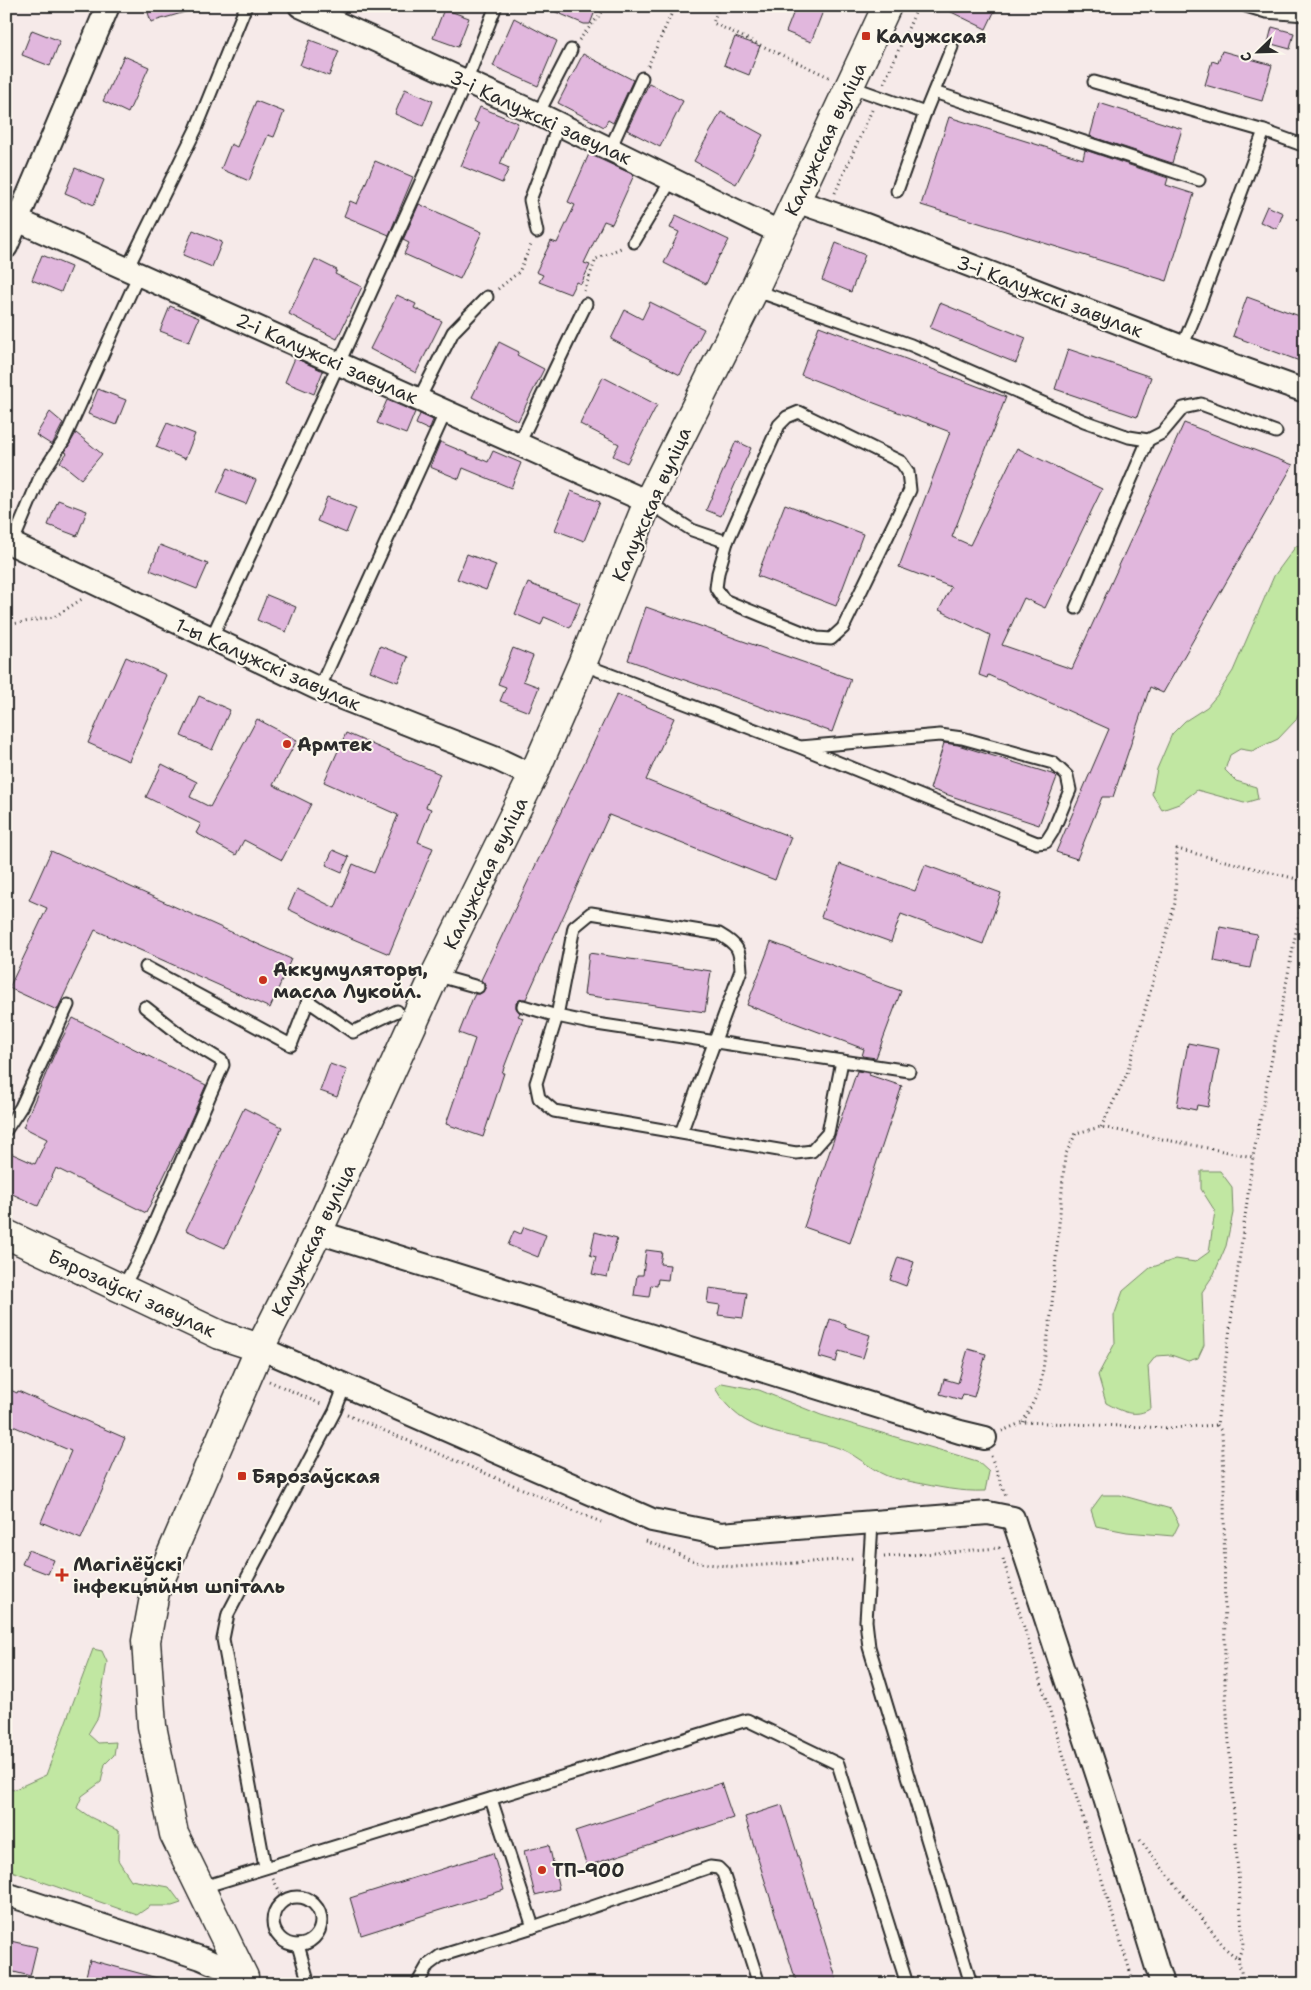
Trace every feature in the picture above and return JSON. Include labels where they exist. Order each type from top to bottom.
[{"type":"street","points":[[6,247],[12,218],[108,6]]},
{"type":"street","name":"3-і Калужскі завулак","points":[[300,6],[538,114],[781,232]]},
{"type":"street","name":"Калужская вуліца","points":[[243,1981],[174,1834],[152,1726],[146,1641],[155,1592],[260,1348],[318,1232],[435,975],[533,776],[582,664],[648,502],[754,290],[887,6]]},
{"type":"street","name":"3-і Калужскі завулак","points":[[796,201],[863,224],[1182,347],[1305,391]]},
{"type":"street","name":"2-і Калужскі завулак","points":[[12,218],[648,502]]},
{"type":"street","name":"1-ы Калужскі завулак","points":[[9,543],[319,689],[497,759],[533,776]]},
{"type":"street","points":[[318,1232],[950,1429],[985,1438]]},
{"type":"street","name":"Бярозаўскі завулак","points":[[6,1234],[220,1335],[260,1348]]},
{"type":"street","points":[[260,1348],[652,1520],[721,1534],[872,1524],[988,1513],[1013,1518],[1104,1794],[1162,1984]]},
{"type":"street","points":[[6,1894],[201,1958],[243,1981]]},
{"type":"lane","points":[[9,543],[41,475],[64,440],[246,6]]},
{"type":"lane","points":[[211,639],[466,82],[496,6]]},
{"type":"lane","points":[[1246,6],[1266,12],[1305,15]]},
{"type":"lane","points":[[897,191],[925,113],[952,47]]},
{"type":"lane","points":[[538,114],[571,50]]},
{"type":"lane","points":[[610,149],[642,78]]},
{"type":"lane","points":[[1094,82],[1264,131],[1305,146]]},
{"type":"lane","points":[[849,86],[925,113]]},
{"type":"lane","points":[[934,92],[1199,180]]},
{"type":"lane","points":[[537,232],[530,200],[559,124]]},
{"type":"lane","points":[[1182,347],[1200,306],[1264,131]]},
{"type":"lane","points":[[634,242],[672,179]]},
{"type":"lane","points":[[754,290],[911,345],[1084,421],[1129,437],[1148,440],[1162,433],[1183,408],[1201,404],[1276,432]]},
{"type":"lane","points":[[419,399],[453,332],[488,297]]},
{"type":"lane","points":[[519,444],[586,304]]},
{"type":"lane","points":[[319,689],[446,411]]},
{"type":"lane","points":[[799,412],[901,462],[908,472],[910,490],[843,628],[831,640],[817,638],[724,600],[716,588],[718,572],[727,542],[780,425],[787,417],[799,412]]},
{"type":"lane","points":[[1076,608],[1148,440]]},
{"type":"lane","points":[[648,502],[692,530],[727,542]]},
{"type":"lane","points":[[582,664],[800,747],[1037,843],[1046,842],[1053,831],[1070,790],[1067,776],[1052,763],[962,738],[940,735],[800,747]]},
{"type":"lane","points":[[681,1133],[741,970],[740,954],[731,941],[719,934],[591,913],[574,927],[556,1016],[536,1083],[539,1098],[554,1111],[796,1153],[812,1151],[828,1133],[842,1061]]},
{"type":"lane","points":[[146,967],[291,1045],[308,1001],[353,1032],[398,1011]]},
{"type":"lane","points":[[435,975],[478,987]]},
{"type":"lane","points":[[6,1130],[21,1107],[68,1004]]},
{"type":"lane","points":[[523,1006],[556,1016],[909,1071]]},
{"type":"lane","points":[[122,1289],[140,1256],[222,1065],[222,1061],[183,1037],[145,1007]]},
{"type":"lane","points":[[266,1867],[223,1639],[228,1614],[335,1410],[345,1385]]},
{"type":"lane","points":[[872,1524],[866,1621],[869,1647],[971,1984]]},
{"type":"lane","points":[[200,1888],[747,1720],[838,1764],[907,1984]]},
{"type":"lane","points":[[491,1799],[533,1927]]},
{"type":"lane","points":[[417,1984],[428,1965],[440,1956],[533,1927],[710,1867],[718,1868],[723,1873],[759,1984]]},
{"type":"lane","points":[[300,1897],[308,1899],[319,1910],[321,1918],[318,1934],[306,1944],[298,1946],[283,1941],[274,1928],[275,1913],[284,1901],[300,1897]]},
{"type":"lane","points":[[298,1946],[309,1984]]},
{"type":"path","points":[[571,50],[607,6]]},
{"type":"path","points":[[642,78],[675,6]]},
{"type":"path","points":[[719,6],[713,23],[849,86]]},
{"type":"path","points":[[488,297],[518,272],[537,232]]},
{"type":"path","points":[[586,304],[584,290],[596,260],[634,242]]},
{"type":"path","points":[[6,625],[54,618],[101,586]]},
{"type":"path","points":[[1101,1127],[1127,1074],[1175,903],[1177,849],[1305,881]]},
{"type":"path","points":[[1244,1984],[1238,1959],[1243,1945],[1225,1685],[1224,1474],[1222,1432],[1218,1425],[1253,1157],[1305,885]]},
{"type":"path","points":[[1023,1422],[1040,1389],[1051,1314],[1065,1156],[1076,1133],[1101,1127],[1253,1157]]},
{"type":"path","points":[[250,1372],[335,1410],[608,1525]]},
{"type":"path","points":[[1013,1518],[985,1438],[1023,1422],[1169,1428],[1218,1425]]},
{"type":"path","points":[[644,1540],[698,1563],[736,1567],[999,1548],[1134,1984]]},
{"type":"path","points":[[1134,1833],[1226,1949],[1238,1959]]},
{"type":"path","points":[[266,1867],[284,1901]]},
{"type":"green space","points":[[1305,544],[1305,696],[1296,720],[1278,739],[1252,751],[1240,749],[1230,755],[1225,770],[1236,781],[1256,787],[1258,799],[1244,803],[1197,790],[1179,804],[1162,810],[1152,794],[1157,769],[1172,734],[1185,721],[1207,707],[1218,694],[1233,671],[1274,576],[1296,546]]},
{"type":"green space","points":[[1201,1171],[1220,1171],[1232,1187],[1233,1213],[1226,1246],[1214,1274],[1202,1292],[1204,1345],[1198,1358],[1188,1361],[1171,1355],[1156,1356],[1148,1366],[1151,1408],[1140,1413],[1128,1413],[1106,1403],[1098,1375],[1115,1343],[1114,1316],[1123,1291],[1150,1268],[1176,1259],[1195,1262],[1209,1252],[1215,1211],[1201,1189]]},
{"type":"green space","points":[[722,1383],[759,1390],[821,1415],[977,1461],[989,1472],[985,1491],[949,1489],[890,1477],[841,1449],[816,1441],[767,1430],[752,1424],[739,1416],[726,1404],[715,1388]]},
{"type":"green space","points":[[1102,1495],[1120,1495],[1171,1509],[1179,1524],[1173,1536],[1127,1532],[1096,1526],[1091,1510]]},
{"type":"green space","points":[[93,1649],[102,1651],[107,1662],[98,1717],[88,1734],[98,1743],[116,1742],[114,1755],[105,1764],[101,1782],[82,1796],[77,1808],[90,1817],[119,1831],[118,1860],[131,1880],[169,1887],[181,1903],[172,1906],[150,1906],[137,1915],[6,1869],[6,1787],[13,1790],[46,1775]]},
{"type":"building","points":[[146,6],[191,6],[192,10],[151,22]]},
{"type":"building","points":[[542,6],[597,6],[590,24],[584,24]]},
{"type":"building","points":[[796,6],[825,6],[811,42],[786,32]]},
{"type":"building","points":[[939,6],[997,6],[986,29]]},
{"type":"building","points":[[444,9],[469,18],[458,47],[433,38]]},
{"type":"building","points":[[514,18],[557,41],[538,86],[493,66]]},
{"type":"building","points":[[1272,27],[1294,33],[1290,49],[1268,43]]},
{"type":"building","points":[[32,30],[60,41],[50,66],[22,55]]},
{"type":"building","points":[[735,37],[760,46],[749,75],[724,65]]},
{"type":"building","points":[[310,40],[339,51],[329,76],[300,65]]},
{"type":"building","points":[[1222,51],[1272,65],[1262,101],[1205,85],[1212,61],[1218,63]]},
{"type":"building","points":[[583,54],[633,80],[613,123],[608,120],[604,127],[558,103]]},
{"type":"building","points":[[124,56],[149,67],[128,113],[103,101]]},
{"type":"building","points":[[649,83],[683,101],[660,147],[627,130]]},
{"type":"building","points":[[405,89],[433,101],[423,126],[395,114]]},
{"type":"building","points":[[256,101],[284,112],[274,137],[268,135],[249,181],[221,169],[231,144],[237,147]]},
{"type":"building","points":[[1099,103],[1182,129],[1172,163],[1090,136]]},
{"type":"building","points":[[480,107],[518,123],[500,164],[509,168],[502,183],[461,166],[479,124],[474,121]]},
{"type":"building","points":[[721,112],[763,135],[736,184],[694,161]]},
{"type":"building","points":[[949,117],[1083,159],[1085,150],[1168,178],[1166,185],[1194,194],[1167,281],[921,205]]},
{"type":"building","points":[[589,154],[634,175],[612,224],[604,221],[584,263],[590,265],[581,284],[576,282],[570,294],[539,282],[543,275],[536,272],[551,241],[557,243],[575,205],[568,202]]},
{"type":"building","points":[[375,161],[413,177],[389,235],[344,216],[350,201],[357,204]]},
{"type":"building","points":[[75,168],[104,180],[94,205],[65,193]]},
{"type":"building","points":[[419,204],[482,232],[460,279],[404,254],[409,243],[403,240]]},
{"type":"building","points":[[1267,206],[1283,213],[1277,229],[1260,222]]},
{"type":"building","points":[[676,215],[729,240],[706,284],[664,263],[679,232],[670,228]]},
{"type":"building","points":[[193,230],[222,242],[212,267],[183,255]]},
{"type":"building","points":[[836,243],[865,255],[851,292],[822,280]]},
{"type":"building","points":[[42,255],[71,267],[61,292],[32,280]]},
{"type":"building","points":[[315,259],[337,270],[335,274],[362,287],[337,339],[289,314]]},
{"type":"building","points":[[397,295],[416,304],[414,308],[442,321],[416,373],[370,349]]},
{"type":"building","points":[[1247,297],[1305,318],[1305,363],[1233,336]]},
{"type":"building","points":[[650,302],[704,329],[680,375],[611,339],[625,310],[642,319]]},
{"type":"building","points":[[940,303],[1026,338],[1016,363],[930,328]]},
{"type":"building","points":[[170,306],[199,318],[189,342],[160,331]]},
{"type":"building","points":[[819,326],[1006,397],[952,537],[970,545],[1017,448],[1102,489],[1045,608],[1024,598],[1002,645],[1072,669],[1184,423],[1293,465],[1163,693],[1150,687],[1113,797],[1102,797],[1077,859],[1056,852],[1109,729],[988,675],[987,678],[979,675],[990,635],[939,610],[951,587],[899,567],[950,432],[801,375]]},
{"type":"building","points":[[499,342],[519,352],[517,355],[544,369],[518,421],[472,397]]},
{"type":"building","points":[[1068,349],[1151,377],[1137,417],[1055,389]]},
{"type":"building","points":[[295,358],[323,371],[314,394],[285,382]]},
{"type":"building","points":[[603,377],[657,405],[627,463],[613,456],[619,444],[580,424]]},
{"type":"building","points":[[98,389],[126,400],[116,425],[88,414]]},
{"type":"building","points":[[387,400],[415,412],[406,434],[377,423]]},
{"type":"building","points":[[50,412],[63,423],[52,445],[36,435]]},
{"type":"building","points":[[420,414],[433,420],[429,430],[416,424]]},
{"type":"building","points":[[167,423],[195,434],[185,459],[156,447]]},
{"type":"building","points":[[76,433],[102,454],[81,479],[60,462],[67,453],[65,452]]},
{"type":"building","points":[[736,441],[751,448],[721,516],[706,510]]},
{"type":"building","points":[[440,442],[488,462],[493,451],[521,463],[511,488],[463,468],[459,479],[430,467]]},
{"type":"building","points":[[228,468],[256,480],[246,504],[217,493]]},
{"type":"building","points":[[571,491],[600,502],[584,541],[555,530]]},
{"type":"building","points":[[327,497],[356,508],[346,533],[317,521]]},
{"type":"building","points":[[58,500],[87,511],[77,536],[48,525]]},
{"type":"building","points":[[785,504],[863,534],[836,606],[757,576]]},
{"type":"building","points":[[160,545],[208,564],[197,589],[150,570]]},
{"type":"building","points":[[467,554],[496,565],[486,590],[457,579]]},
{"type":"building","points":[[528,583],[580,603],[570,628],[544,617],[541,625],[515,614]]},
{"type":"building","points":[[267,595],[296,607],[286,632],[257,620]]},
{"type":"building","points":[[646,607],[851,679],[832,732],[628,660]]},
{"type":"building","points":[[380,646],[408,657],[398,682],[370,671]]},
{"type":"building","points":[[513,648],[533,656],[523,681],[539,687],[529,712],[500,701],[506,687],[498,684]]},
{"type":"building","points":[[126,657],[166,675],[129,761],[88,743]]},
{"type":"building","points":[[617,694],[674,718],[646,780],[791,837],[775,880],[609,815],[526,999],[521,999],[516,1003],[516,1008],[520,1013],[518,1016],[523,1018],[502,1073],[504,1073],[483,1137],[446,1124],[475,1039],[459,1033],[475,994],[480,994],[485,989],[485,985],[481,980]]},
{"type":"building","points":[[199,696],[230,710],[212,750],[181,736]]},
{"type":"building","points":[[257,719],[297,740],[273,785],[311,804],[282,860],[244,840],[236,855],[196,833],[201,824],[146,797],[162,764],[197,782],[190,797],[210,807]]},
{"type":"building","points":[[346,733],[440,774],[426,807],[431,809],[418,842],[433,848],[389,954],[288,909],[297,889],[335,908],[353,864],[374,873],[398,815],[324,782]]},
{"type":"building","points":[[944,743],[958,745],[1055,775],[1057,777],[1039,825],[930,789]]},
{"type":"building","points":[[333,850],[349,857],[342,872],[326,865]]},
{"type":"building","points":[[51,851],[291,959],[270,1008],[95,930],[57,1010],[9,988],[47,908],[29,900]]},
{"type":"building","points":[[840,864],[915,891],[925,865],[1001,893],[983,944],[901,914],[891,942],[821,917]]},
{"type":"building","points":[[1220,927],[1257,934],[1250,968],[1214,961]]},
{"type":"building","points":[[771,942],[901,991],[876,1058],[862,1056],[864,1049],[747,1005]]},
{"type":"building","points":[[589,953],[711,971],[705,1012],[584,995]]},
{"type":"building","points":[[73,1018],[206,1085],[146,1213],[56,1168],[38,1206],[6,1191],[6,1151],[35,1164],[47,1139],[23,1127],[57,1048]]},
{"type":"building","points":[[1188,1043],[1219,1049],[1208,1107],[1197,1105],[1196,1110],[1177,1106]]},
{"type":"building","points":[[330,1064],[347,1070],[337,1097],[320,1091]]},
{"type":"building","points":[[857,1071],[870,1073],[869,1075],[902,1086],[850,1243],[804,1227]]},
{"type":"building","points":[[244,1108],[282,1127],[225,1248],[186,1230]]},
{"type":"building","points":[[524,1227],[546,1235],[538,1257],[508,1245],[514,1231],[521,1234]]},
{"type":"building","points":[[595,1232],[617,1238],[607,1277],[592,1274],[596,1257],[590,1255]]},
{"type":"building","points":[[646,1250],[662,1252],[660,1264],[670,1265],[668,1280],[658,1279],[657,1286],[651,1285],[649,1297],[634,1295],[637,1275],[643,1275]]},
{"type":"building","points":[[898,1257],[914,1262],[906,1286],[890,1280]]},
{"type":"building","points":[[709,1288],[747,1293],[743,1318],[718,1315],[720,1305],[707,1303]]},
{"type":"building","points":[[830,1319],[846,1324],[845,1327],[870,1335],[863,1358],[839,1351],[836,1362],[819,1357]]},
{"type":"building","points":[[968,1349],[986,1354],[974,1397],[963,1394],[961,1400],[940,1394],[944,1379],[958,1383]]},
{"type":"building","points":[[6,1388],[17,1393],[18,1391],[125,1438],[81,1539],[41,1522],[71,1451],[6,1423]]},
{"type":"building","points":[[28,1550],[54,1560],[48,1574],[22,1564]]},
{"type":"building","points":[[721,1783],[733,1818],[587,1866],[575,1831]]},
{"type":"building","points":[[782,1805],[838,1984],[797,1984],[745,1817]]},
{"type":"building","name":"ТП-900","points":[[549,1845],[559,1889],[535,1895],[524,1851]]},
{"type":"building","points":[[493,1853],[504,1890],[361,1935],[350,1898]]},
{"type":"building","points":[[6,1940],[37,1947],[30,1976],[6,1970]]},
{"type":"building","points":[[90,1960],[161,1979],[161,1984],[84,1984]]},
{"type":"place","name":"Калужская","points":[[866,36]]},
{"type":"place","name":"Армтек","points":[[287,744]]},
{"type":"place","name":"Аккумуляторы, масла Лукойл.","points":[[263,980]]},
{"type":"place","name":"Бярозаўская","points":[[242,1476]]},
{"type":"place","name":"Магілёўскі інфекцыйны шпіталь","points":[[62,1575]]},
{"type":"place","name":"ТП-900","points":[[542,1870]]}]
